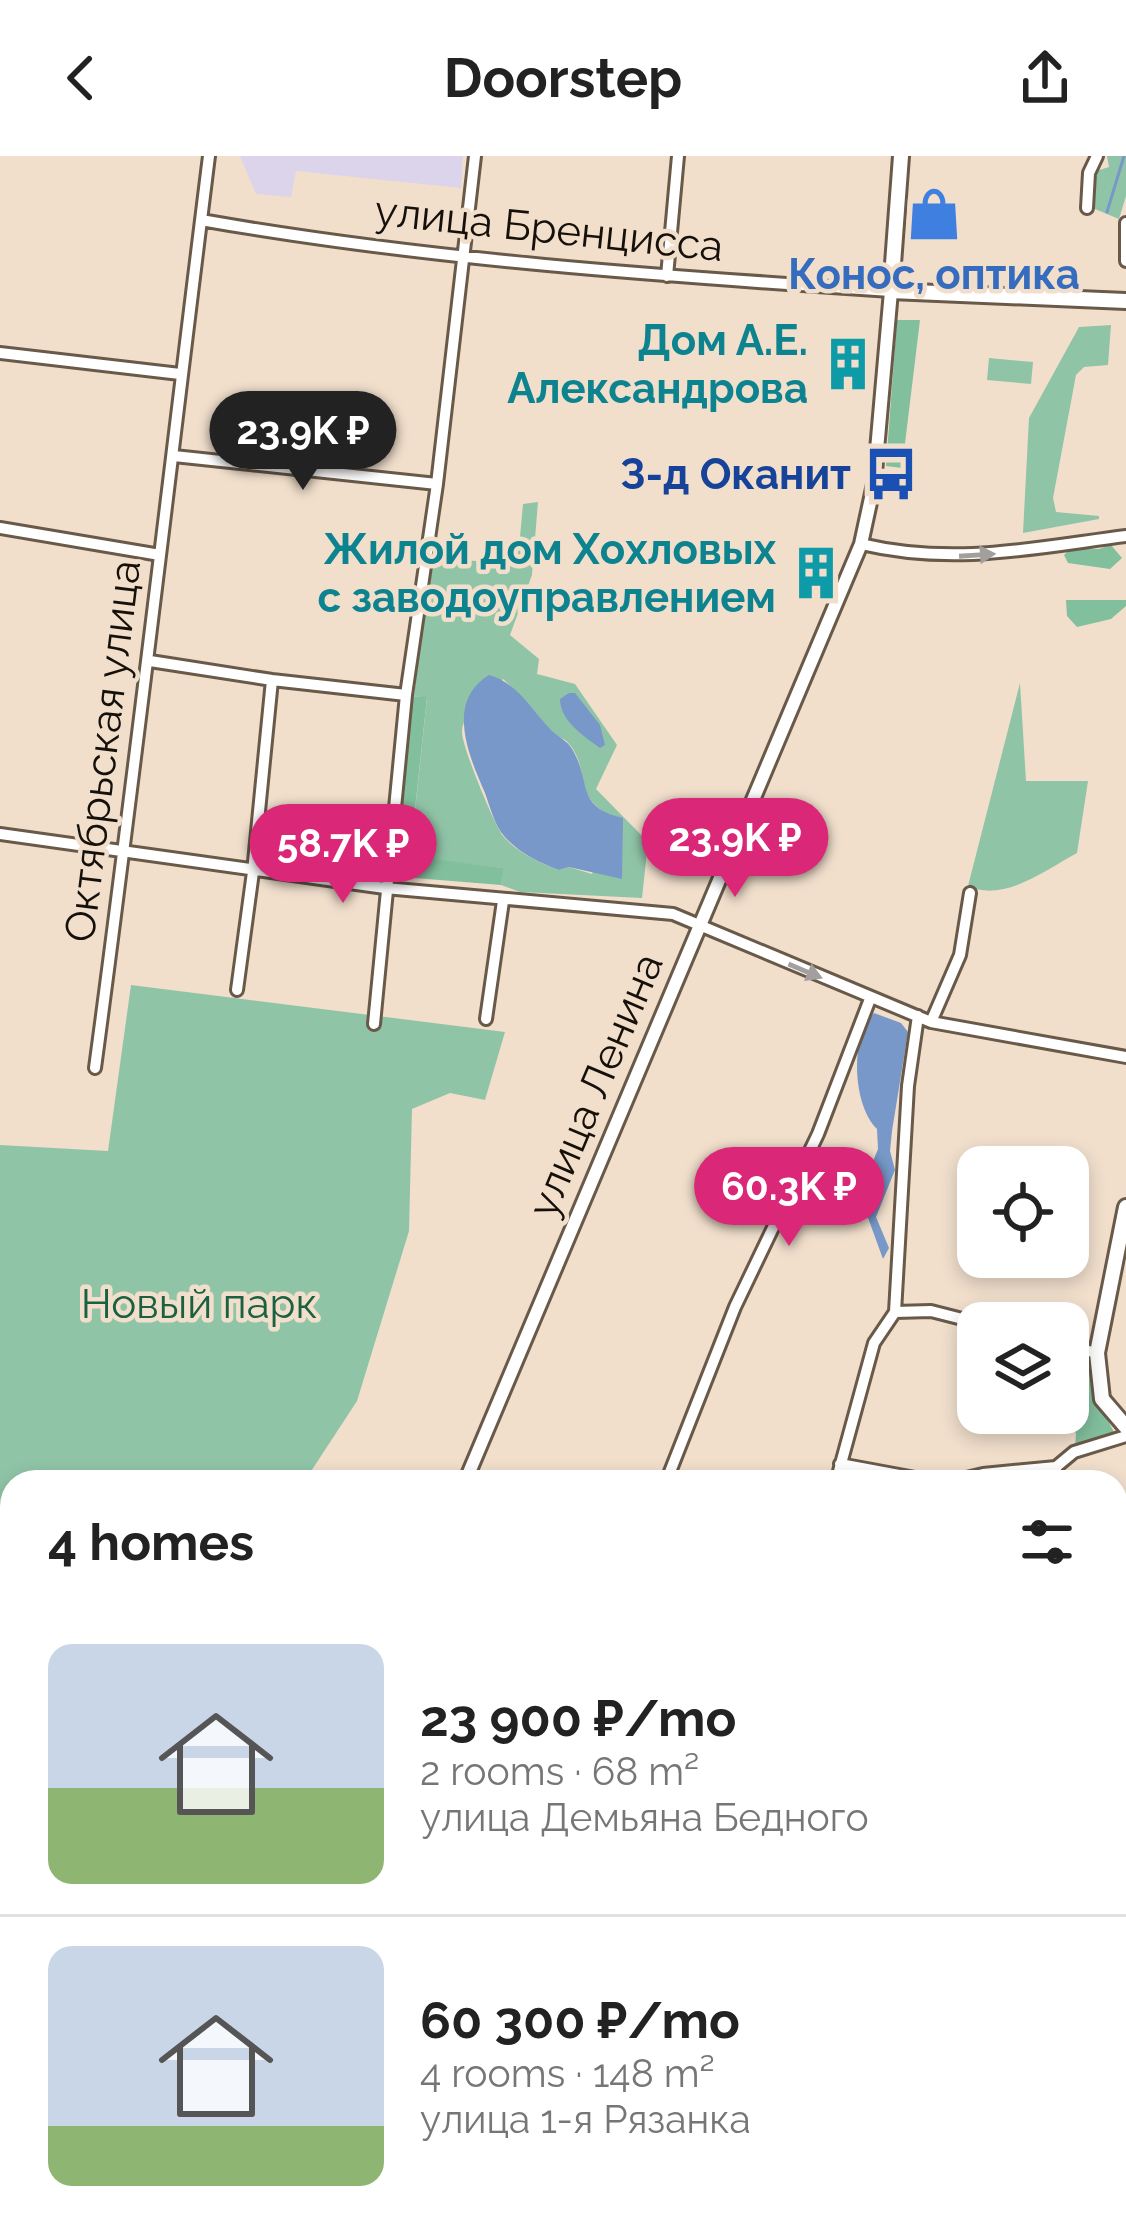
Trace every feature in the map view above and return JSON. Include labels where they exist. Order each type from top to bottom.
[{"type":"main road","name":"улица Ленина","points":[[891,291],[901,156]]},
{"type":"main road","points":[[891,291],[1126,301]]},
{"type":"main road","points":[[1126,1207],[1097,1353],[1102,1399],[1126,1431]]},
{"type":"street","name":"Октябрьская улица","points":[[95,1068],[150,661],[209,156]]},
{"type":"street","points":[[374,1024],[406,695],[437,484],[475,156]]},
{"type":"street","points":[[667,276],[678,156]]},
{"type":"street","points":[[1088,208],[1090,172],[1097,156]]},
{"type":"street","name":"улица Бренцисса","points":[[201,220],[667,276],[891,291]]},
{"type":"street","points":[[1126,223],[1126,261]]},
{"type":"street","name":"улица Ленина","points":[[470,1470],[861,544],[874,484],[891,291]]},
{"type":"street","points":[[0,353],[180,374]]},
{"type":"street","points":[[174,456],[437,484]]},
{"type":"street","points":[[0,529],[160,555]]},
{"type":"street","points":[[861,544],[905,554],[980,557],[1126,536]]},
{"type":"street","points":[[150,661],[406,695]]},
{"type":"street","points":[[237,990],[254,872],[272,680]]},
{"type":"street","points":[[0,835],[385,888],[674,914],[931,1022],[1126,1057]]},
{"type":"street","points":[[931,1022],[960,955],[970,893]]},
{"type":"street","points":[[486,1019],[502,901]]},
{"type":"street","points":[[671,1470],[735,1307],[818,1134],[870,999]]},
{"type":"street","points":[[839,1470],[874,1342],[895,1312],[908,1086],[918,1016]]},
{"type":"street","points":[[895,1312],[931,1311],[957,1318]]},
{"type":"street","points":[[1089,1351],[1097,1353]]},
{"type":"street","points":[[1025,1470],[1056,1467],[1074,1452],[1126,1431]]},
{"type":"street","points":[[840,1463],[876,1470]]},
{"type":"shaded area","points":[[240,156],[463,156],[461,188],[296,171],[291,197],[256,194]]},
{"type":"green space","points":[[1107,156],[1126,156],[1126,196],[1119,219],[1095,209],[1093,172],[1109,167]]},
{"type":"green space","points":[[897,320],[920,320],[902,468],[886,466]]},
{"type":"green space","points":[[1111,325],[1108,365],[1084,367],[1076,375],[1053,498],[1056,512],[1099,519],[1023,533],[1029,418],[1079,327]]},
{"type":"green space","points":[[989,358],[1033,362],[1031,384],[987,380]]},
{"type":"green space","points":[[538,502],[532,575],[510,635],[539,659],[537,674],[575,684],[617,745],[596,789],[648,842],[642,898],[520,892],[501,885],[502,868],[410,857],[427,698],[414,696],[431,559],[503,562],[519,548],[523,504]],"holes":[[[503,679],[570,745],[586,792],[611,816],[592,874],[569,867],[559,870],[522,852],[503,836],[486,802],[462,731],[467,717]]]},
{"type":"green space","points":[[1111,545],[1122,558],[1110,569],[1068,563],[1064,555],[1071,548]]},
{"type":"green space","points":[[1066,600],[1126,600],[1126,606],[1111,619],[1077,627],[1067,616]]},
{"type":"green space","points":[[1020,683],[1026,781],[1088,781],[1077,853],[1025,882],[982,890],[968,886]]},
{"type":"green space","points":[[410,696],[427,697],[410,856],[503,868],[501,885],[390,876]]},
{"type":"green space","name":"Новый парк","points":[[131,985],[505,1032],[485,1100],[450,1093],[412,1109],[409,1231],[357,1401],[312,1470],[0,1470],[0,1145],[108,1151]]},
{"type":"green space","points":[[1089,1365],[1099,1404],[1114,1432],[1075,1448],[1076,1434],[1089,1434]]},
{"type":"water","points":[[489,675],[516,691],[570,746],[597,807],[623,818],[622,879],[569,867],[559,870],[522,852],[501,832],[464,730],[468,700]]},
{"type":"water","points":[[575,693],[600,725],[605,745],[600,748],[568,721],[560,699]]},
{"type":"water","points":[[874,1013],[901,1023],[908,1032],[890,1151],[895,1170],[876,1217],[889,1248],[883,1259],[867,1215],[874,1190],[871,1166],[878,1149],[877,1129],[863,1105],[857,1071],[861,1038]]},
{"type":"waterway","points":[[1107,212],[1124,156]]},
{"type":"place","name":"Конос, оптика","points":[[934,214]]},
{"type":"place","name":"Дом А.Е. Александрова","points":[[848,364]]},
{"type":"place","name":"З-д Оканит","points":[[891,474]]},
{"type":"place","name":"Жилой дом Хохловых с заводоуправлением","points":[[816,573]]}]
